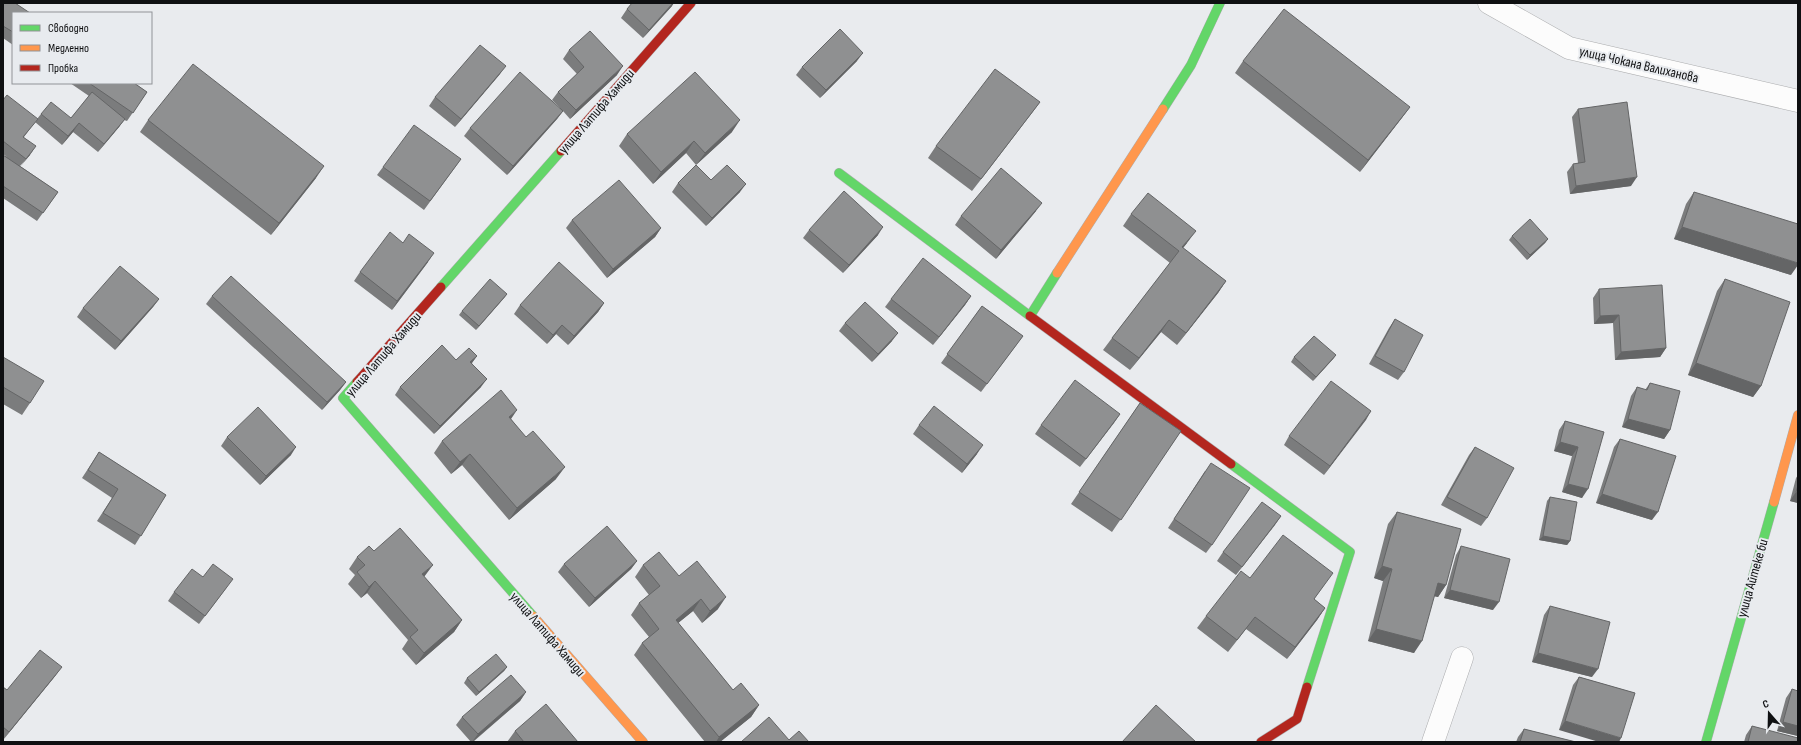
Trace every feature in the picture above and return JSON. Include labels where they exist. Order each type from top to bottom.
[{"type":"street","name":"улица Латифа Хамиди","points":[[643,742],[343,398],[691,3]]},
{"type":"street","points":[[1030,316],[1191,65],[1220,3]]},
{"type":"street","name":"улица Чокана Валиханова","points":[[1489,3],[1569,48],[1798,101]]},
{"type":"street","points":[[839,172],[1030,316],[1350,552],[1297,719],[1261,742]]},
{"type":"street","name":"улица Айтеке би","points":[[1706,742],[1798,415]]},
{"type":"street","points":[[1433,742],[1462,658]]},
{"type":"building","points":[[15,3],[28,12],[12,12],[12,31],[3,26],[3,4]]},
{"type":"building","points":[[632,3],[673,3],[649,30],[627,9]]},
{"type":"building","points":[[1284,9],[1410,107],[1368,160],[1243,61]]},
{"type":"building","points":[[840,29],[863,53],[826,90],[802,67]]},
{"type":"building","points":[[590,31],[623,66],[576,110],[558,92],[584,67],[569,50]]},
{"type":"building","points":[[480,45],[506,66],[461,119],[435,97]]},
{"type":"building","points":[[193,64],[324,166],[279,223],[148,120]]},
{"type":"building","points":[[995,69],[1040,102],[981,179],[936,146]]},
{"type":"building","points":[[520,72],[563,111],[513,166],[470,128]]},
{"type":"building","points":[[695,72],[740,120],[705,153],[694,141],[661,172],[627,134]]},
{"type":"building","points":[[90,84],[135,84],[147,92],[133,113]]},
{"type":"building","points":[[92,92],[125,119],[104,144],[79,123],[68,136],[41,114],[51,102],[71,118]]},
{"type":"building","points":[[7,95],[38,119],[23,137],[36,146],[26,159],[3,141],[3,100]]},
{"type":"building","points":[[1627,102],[1637,177],[1576,186],[1573,164],[1585,162],[1578,109]]},
{"type":"building","points":[[414,125],[461,159],[430,201],[383,167]]},
{"type":"building","points":[[3,155],[58,192],[43,213],[3,186]]},
{"type":"building","points":[[696,165],[711,180],[727,165],[746,184],[712,218],[678,183]]},
{"type":"building","points":[[1001,168],[1042,203],[1001,250],[961,216]]},
{"type":"building","points":[[619,180],[661,228],[613,269],[572,220]]},
{"type":"building","points":[[844,191],[883,227],[849,265],[809,230]]},
{"type":"building","points":[[1694,192],[1798,224],[1798,263],[1682,227]]},
{"type":"building","points":[[1148,193],[1196,231],[1182,247],[1226,281],[1186,333],[1169,320],[1139,358],[1112,338],[1179,251],[1131,214]]},
{"type":"building","points":[[1530,219],[1548,239],[1530,255],[1512,236]]},
{"type":"building","points":[[390,232],[403,243],[409,234],[434,253],[397,301],[360,272]]},
{"type":"building","points":[[923,258],[971,296],[939,337],[891,299]]},
{"type":"building","points":[[559,262],[604,303],[574,336],[562,325],[553,335],[520,305]]},
{"type":"building","points":[[120,266],[159,299],[121,341],[83,308]]},
{"type":"building","points":[[231,276],[346,382],[327,402],[212,296]]},
{"type":"building","points":[[490,279],[507,294],[479,326],[462,311]]},
{"type":"building","points":[[1725,279],[1790,302],[1761,386],[1696,363]]},
{"type":"building","points":[[1662,285],[1666,348],[1621,352],[1619,315],[1600,316],[1599,289]]},
{"type":"building","points":[[865,302],[898,333],[878,354],[845,323]]},
{"type":"building","points":[[982,306],[1023,336],[987,384],[947,354]]},
{"type":"building","points":[[1395,319],[1423,335],[1404,372],[1375,356]]},
{"type":"building","points":[[1314,336],[1336,355],[1316,377],[1294,357]]},
{"type":"building","points":[[442,345],[456,360],[469,348],[477,356],[470,362],[487,379],[440,426],[400,387]]},
{"type":"building","points":[[3,357],[44,381],[30,403],[3,387]]},
{"type":"building","points":[[1075,380],[1120,414],[1086,459],[1041,425]]},
{"type":"building","points":[[1331,381],[1371,411],[1330,466],[1289,436]]},
{"type":"building","points":[[1650,383],[1680,391],[1670,430],[1628,419],[1637,387],[1647,390]]},
{"type":"building","points":[[501,390],[517,410],[509,417],[526,437],[533,431],[565,467],[517,508],[470,454],[460,462],[442,441]]},
{"type":"building","points":[[1140,403],[1181,431],[1121,520],[1079,492]]},
{"type":"building","points":[[934,406],[983,445],[967,464],[919,425]]},
{"type":"building","points":[[258,407],[296,447],[266,476],[227,437]]},
{"type":"building","points":[[1565,421],[1604,432],[1588,489],[1568,484],[1578,447],[1560,442]]},
{"type":"building","points":[[1620,439],[1676,456],[1658,512],[1602,494]]},
{"type":"building","points":[[1475,447],[1514,468],[1487,518],[1447,497]]},
{"type":"building","points":[[99,452],[166,495],[141,536],[103,513],[118,489],[88,470]]},
{"type":"building","points":[[1211,463],[1250,488],[1212,545],[1174,519]]},
{"type":"building","points":[[1550,497],[1577,502],[1570,541],[1543,536]]},
{"type":"building","points":[[1262,502],[1281,516],[1242,567],[1223,552]]},
{"type":"building","points":[[1397,512],[1461,529],[1446,585],[1438,583],[1422,641],[1376,629],[1392,569],[1382,566]]},
{"type":"building","points":[[607,526],[637,561],[595,598],[564,564]]},
{"type":"building","points":[[400,528],[433,565],[422,574],[462,620],[424,653],[410,637],[418,630],[375,581],[369,587],[357,572],[365,565],[357,557],[369,546],[374,551]]},
{"type":"building","points":[[1283,535],[1333,573],[1314,599],[1325,608],[1295,647],[1255,617],[1237,640],[1206,616],[1241,571],[1250,578]]},
{"type":"building","points":[[1461,546],[1510,559],[1499,602],[1450,590]]},
{"type":"building","points":[[659,552],[679,576],[697,561],[726,597],[710,611],[701,599],[676,620],[733,690],[741,683],[759,705],[719,737],[642,643],[659,629],[639,603],[660,586],[643,565]]},
{"type":"building","points":[[213,564],[233,579],[205,616],[174,592],[192,569],[203,577]]},
{"type":"building","points":[[1550,606],[1610,622],[1598,669],[1538,653]]},
{"type":"building","points":[[40,650],[62,667],[9,732],[3,727],[3,687],[7,690]]},
{"type":"building","points":[[496,654],[507,667],[479,692],[467,678]]},
{"type":"building","points":[[511,675],[526,692],[478,734],[462,717]]},
{"type":"building","points":[[1579,677],[1635,693],[1621,738],[1565,721]]},
{"type":"building","points":[[1792,689],[1798,691],[1798,726],[1783,722]]},
{"type":"building","points":[[546,704],[578,742],[524,742],[515,731]]},
{"type":"building","points":[[1156,705],[1196,742],[1122,742]]},
{"type":"building","points":[[769,717],[789,740],[799,731],[809,742],[741,742]]},
{"type":"building","points":[[1752,726],[1798,738],[1798,742],[1748,742]]},
{"type":"building","points":[[1524,729],[1576,742],[1520,742]]},
{"type":"traffic: fast","points":[[1163,109],[1191,65],[1220,3]]},
{"type":"traffic: fast","points":[[441,287],[561,151]]},
{"type":"traffic: fast","points":[[839,173],[1030,316],[1057,273]]},
{"type":"traffic: fast","points":[[357,382],[343,398],[533,616]]},
{"type":"traffic: fast","points":[[1231,464],[1350,552],[1307,687]]},
{"type":"traffic: fast","points":[[1706,742],[1774,502]]},
{"type":"traffic: slow","points":[[1057,273],[1163,109]]},
{"type":"traffic: slow","points":[[1774,502],[1798,415]]},
{"type":"traffic: slow","points":[[533,616],[643,742]]},
{"type":"traffic: jam","points":[[561,151],[691,3]]},
{"type":"traffic: jam","points":[[357,382],[441,287]]},
{"type":"traffic: jam","points":[[1030,316],[1231,464]]},
{"type":"traffic: jam","points":[[1261,742],[1297,719],[1307,687]]}]
